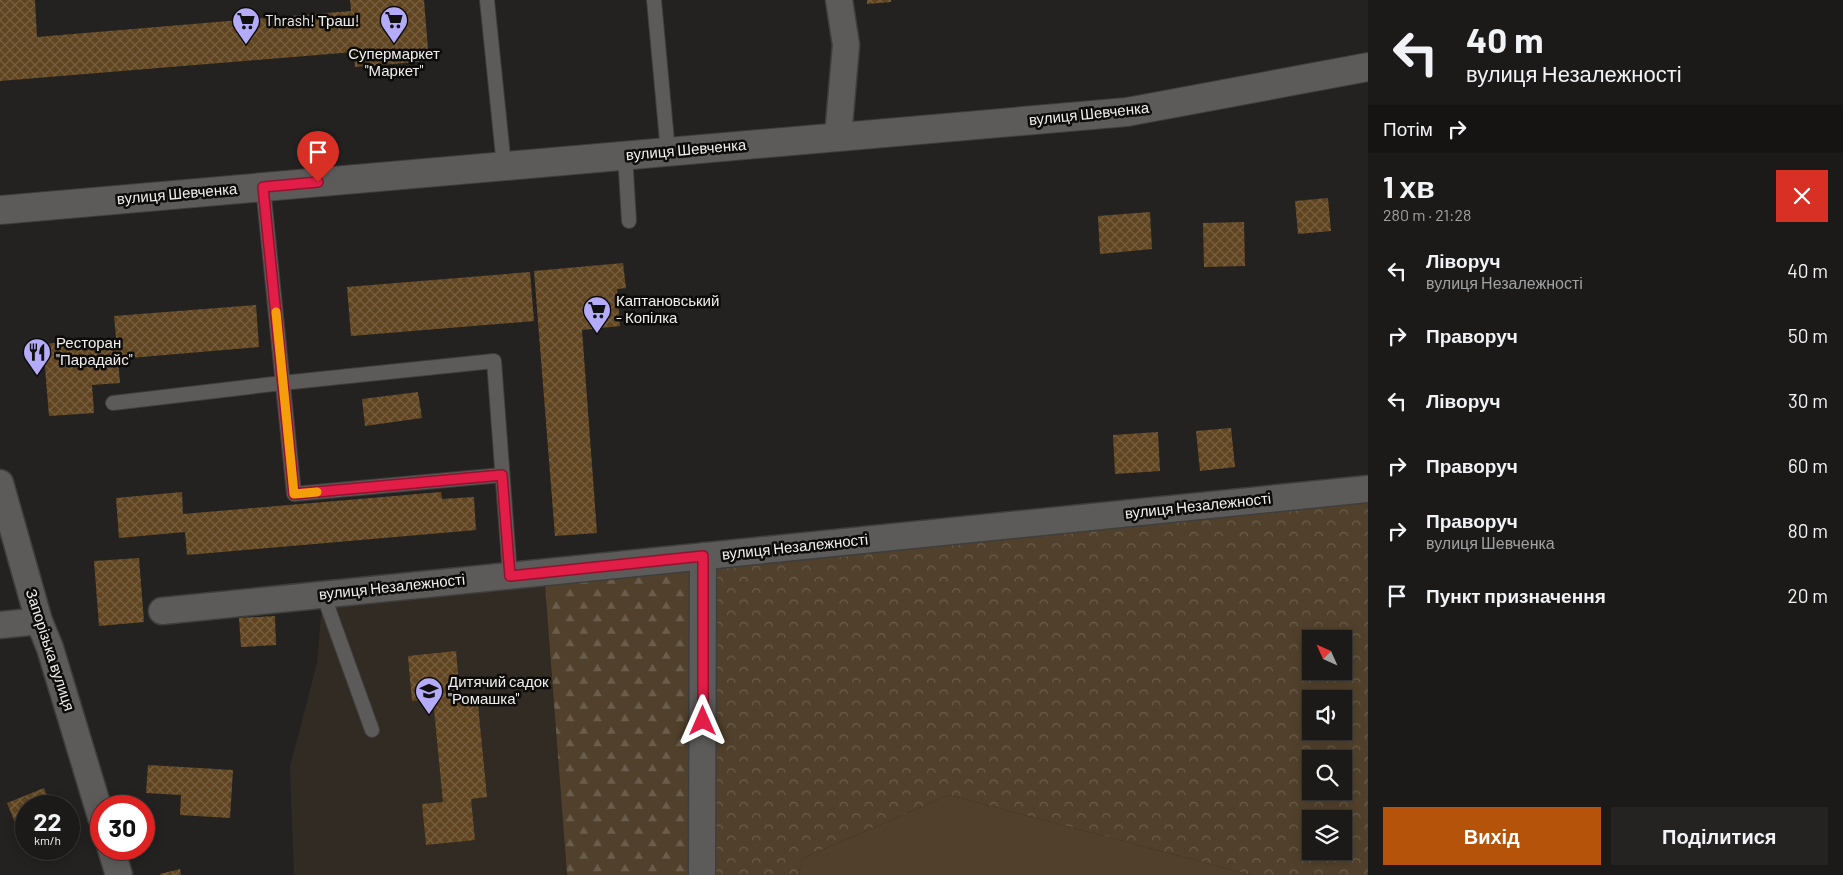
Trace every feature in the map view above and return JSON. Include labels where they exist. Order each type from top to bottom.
[{"type":"main road","name":"вулиця Шевченка","points":[[0,210],[1127,112],[1368,67]]},
{"type":"street","points":[[838,137],[846,45],[839,0]]},
{"type":"street","name":"Запорізька вулиця","points":[[0,483],[39,621],[50,648],[94,795]]},
{"type":"street","name":"вулиця Незалежності","points":[[162,611],[1368,489]]},
{"type":"street","points":[[702,875],[703,556]]},
{"type":"street","points":[[0,625],[39,621]]},
{"type":"street","points":[[114,860],[119,875]]},
{"type":"lane","points":[[487,0],[504,166]]},
{"type":"lane","points":[[654,0],[668,152]]},
{"type":"lane","points":[[625,155],[629,221]]},
{"type":"lane","points":[[263,187],[294,494],[502,475]]},
{"type":"lane","points":[[113,403],[494,361],[510,576]]},
{"type":"lane","points":[[323,594],[372,730]]},
{"type":"shaded area","name":"Дитячий садок \"Ромашка\"","points":[[544,572],[567,875],[294,875],[290,767],[317,663],[323,594]]},
{"type":"green space","points":[[1368,489],[1368,875],[1251,875],[949,795],[803,858],[798,875],[702,875],[703,556]]},
{"type":"green space","points":[[703,556],[701,875],[567,875],[544,572]]},
{"type":"green space","points":[[949,795],[1251,875],[798,875],[803,858]]},
{"type":"building","points":[[0,0],[35,0],[37,37],[351,11],[350,0],[424,0],[429,61],[355,67],[354,52],[0,81]]},
{"type":"building","points":[[867,0],[891,0],[891,2],[867,4]]},
{"type":"building","points":[[1328,198],[1331,231],[1298,234],[1295,201]]},
{"type":"building","points":[[1150,212],[1152,249],[1100,254],[1098,216]]},
{"type":"building","points":[[1244,222],[1245,266],[1204,267],[1203,223]]},
{"type":"building","points":[[623,263],[626,288],[617,289],[620,326],[582,330],[597,533],[555,536],[534,271]]},
{"type":"building","points":[[530,272],[534,321],[351,336],[347,287]]},
{"type":"building","points":[[256,305],[259,347],[118,359],[120,383],[92,385],[94,413],[49,416],[43,344],[116,338],[114,316]]},
{"type":"building","points":[[418,392],[422,418],[365,426],[362,399]]},
{"type":"building","points":[[1231,428],[1235,467],[1200,471],[1196,431]]},
{"type":"building","points":[[1158,432],[1160,471],[1115,474],[1113,435]]},
{"type":"building","points":[[182,492],[183,514],[441,492],[442,499],[474,497],[476,530],[187,555],[185,532],[119,538],[116,498]]},
{"type":"building","points":[[139,558],[144,622],[99,626],[94,561]]},
{"type":"building","points":[[275,616],[276,645],[241,647],[239,618]]},
{"type":"building","points":[[456,651],[460,696],[477,695],[487,797],[471,799],[475,840],[426,845],[422,804],[443,802],[433,699],[412,701],[408,656]]},
{"type":"building","points":[[148,765],[233,770],[230,818],[180,815],[181,795],[146,793]]},
{"type":"building","points":[[44,788],[47,795],[27,795]]},
{"type":"building","points":[[15,800],[15,822],[7,803]]},
{"type":"building","points":[[180,869],[181,875],[160,875],[160,874]]},
{"type":"slow traffic","points":[[276,312],[294,494],[317,492]]},
{"type":"place","name":"Супермаркет \"Маркет\"","points":[[394,44]]},
{"type":"place","name":"Thrash! Траш!","points":[[246,45]]},
{"type":"place","name":"Каптановський - Копілка","points":[[597,334]]},
{"type":"place","name":"Ресторан \"Парадайс\"","points":[[37,376]]},
{"type":"place","name":"Дитячий садок \"Ромашка\"","points":[[429,715]]},
{"type":"route","points":[[318,182],[263,187],[294,494],[502,475],[510,576],[703,556],[703,721]]}]
